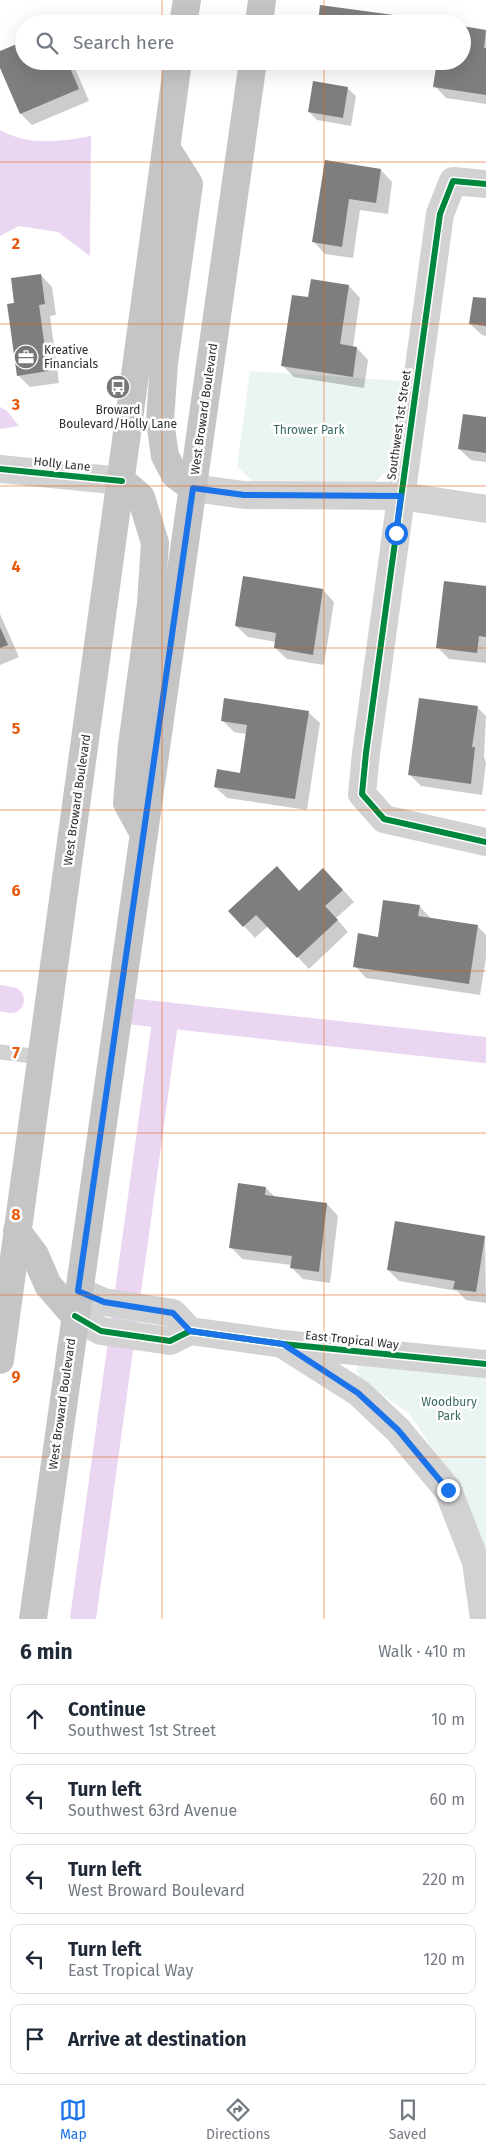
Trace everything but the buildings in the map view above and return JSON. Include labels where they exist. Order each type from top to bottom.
[{"type":"main road","points":[[185,15],[187,0]]},
{"type":"main road","points":[[260,15],[262,0]]},
{"type":"main road","name":"West Broward Boulevard","points":[[0,1360],[5,1276],[17,1231],[122,481],[177,70]]},
{"type":"main road","name":"West Broward Boulevard","points":[[32,1619],[253,70]]},
{"type":"main road","points":[[167,148],[189,184],[164,363],[160,420],[165,456],[175,475],[193,488]]},
{"type":"main road","points":[[122,481],[141,497],[154,543],[151,604],[132,745],[127,803],[144,834]]},
{"type":"main road","points":[[17,1231],[35,1255],[48,1285],[77,1304]]},
{"type":"street","name":"Southwest 1st Street","points":[[486,184],[453,181],[440,214],[366,753],[362,794],[384,819],[486,842]]},
{"type":"street","name":"Holly Lane","points":[[0,468],[122,481]]},
{"type":"street","points":[[193,488],[244,495],[401,496],[486,509]]},
{"type":"street","name":"East Tropical Way","points":[[77,1304],[104,1302],[178,1328],[283,1344],[486,1364]]},
{"type":"street","name":"East Tropical Way","points":[[77,1304],[101,1331],[178,1328]]},
{"type":"street","name":"East Tropical Way","points":[[283,1344],[358,1393],[398,1430],[448,1490],[476,1562],[484,1619]]},
{"type":"lane","points":[[0,1052],[40,1057]]},
{"type":"green space","name":"Thrower Park","points":[[250,371],[402,381],[389,468],[374,484],[256,483],[237,467]]},
{"type":"green space","name":"Woodbury Park","points":[[361,1364],[486,1377],[486,1558],[457,1486],[408,1412],[362,1381],[356,1369]]},
{"type":"shaded area","points":[[0,130],[22,139],[33,141],[68,140],[91,136],[90,256],[58,232],[19,226],[0,236]]},
{"type":"shaded area","points":[[0,407],[6,410],[19,426],[0,429]]},
{"type":"waterway","points":[[0,998],[11,1000]]},
{"type":"waterway","points":[[136,1012],[486,1050]]},
{"type":"waterway","points":[[83,1619],[166,1015]]},
{"type":"cycle path","points":[[486,184],[453,181],[440,214],[366,753],[362,794],[384,819],[486,842]]},
{"type":"cycle path","points":[[0,469],[122,481]]},
{"type":"cycle path","points":[[75,1316],[101,1331],[170,1341],[190,1331],[283,1344],[486,1364]]},
{"type":"place","name":"Kreative Financials","points":[[26,357]]},
{"type":"place","name":"Broward Boulevard/Holly Lane","points":[[118,387]]},
{"type":"route","points":[[396,533],[401,496],[244,495],[193,488],[78,1291],[104,1302],[173,1313],[190,1331],[283,1344],[358,1393],[398,1430],[448,1490]]}]
